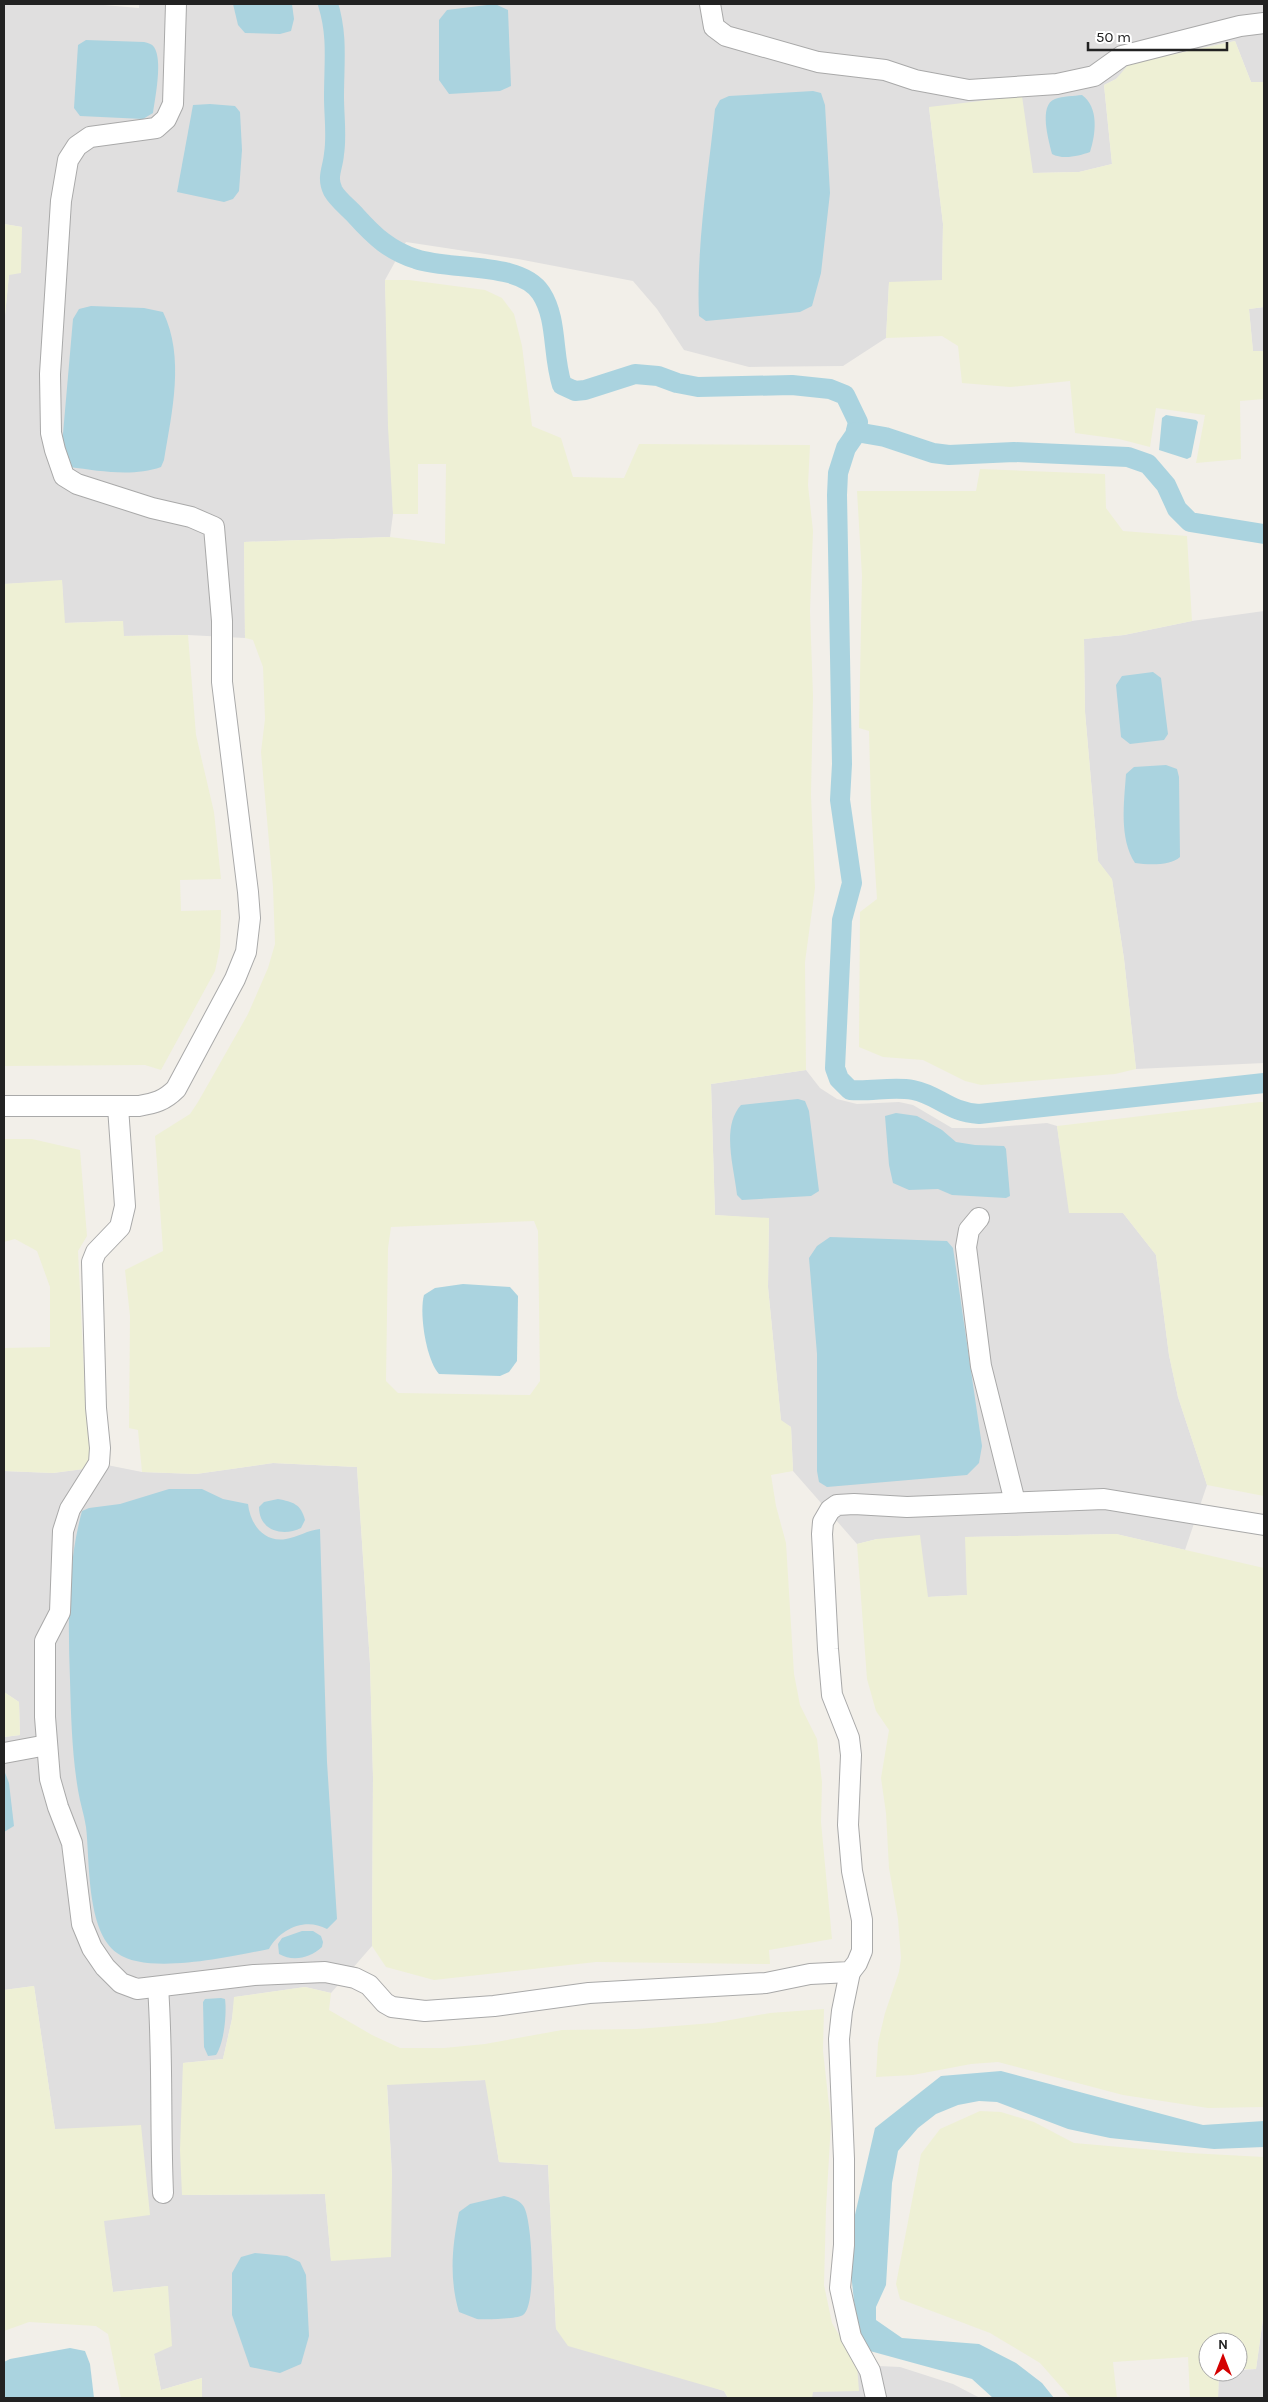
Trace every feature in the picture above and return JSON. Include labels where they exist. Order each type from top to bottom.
[{"type":"street","points":[[4,1106],[139,1106],[160,1102],[176,1089],[235,980],[246,952],[250,918],[222,682],[222,621],[214,527],[191,517],[152,508],[77,484],[64,476],[51,433],[51,364],[61,201],[68,160],[77,146],[90,137],[156,128],[166,119],[173,104],[176,4]]},
{"type":"street","points":[[710,4],[714,27],[726,36],[818,62],[885,70],[916,80],[969,90],[1057,84],[1094,76],[1122,56],[1240,26],[1264,23]]},
{"type":"street","points":[[118,1106],[124,1196],[123,1220],[115,1234],[96,1252],[91,1270],[96,1341],[96,1408],[100,1448],[99,1463],[70,1509],[63,1531],[60,1612],[45,1641],[47,1745],[50,1779],[58,1807],[72,1843],[82,1924],[92,1948],[105,1967],[121,1983],[137,1989],[254,1975],[325,1972],[355,1978],[369,1985],[385,2003],[392,2007],[425,2011],[494,2006],[589,1993],[766,1983],[810,1974],[850,1972]]},
{"type":"street","points":[[979,1218],[969,1230],[966,1247],[981,1366],[1015,1502]]},
{"type":"street","points":[[876,2398],[870,2371],[851,2337],[840,2288],[844,2245],[844,2159],[839,2039],[842,2011],[850,1972],[857,1964],[862,1951],[862,1920],[852,1871],[848,1825],[851,1755],[849,1738],[832,1695],[828,1650],[823,1522],[830,1510],[837,1505],[907,1507],[1114,1500],[1264,1524]]},
{"type":"street","points":[[4,1753],[47,1745]]},
{"type":"street","points":[[158,1987],[162,2045],[161,2136],[163,2193]]},
{"type":"shaded area","points":[[4,4],[92,4],[139,8],[139,4],[1264,4],[1264,82],[1251,82],[1235,41],[1138,61],[1116,79],[1104,85],[1112,164],[1079,172],[1033,173],[929,107],[943,224],[942,281],[889,283],[886,338],[843,366],[749,367],[684,350],[657,309],[633,281],[518,259],[406,242],[385,280],[393,514],[390,537],[244,542],[245,638],[188,635],[123,636],[122,621],[64,623],[62,581],[4,584],[4,325],[9,275],[22,227],[4,224]]},
{"type":"shaded area","points":[[1264,307],[1264,351],[1253,352],[1249,309]]},
{"type":"shaded area","points":[[1264,611],[1264,1063],[1136,1069],[1124,959],[1112,880],[1098,861],[1085,712],[1084,639],[1124,635],[1192,621]]},
{"type":"shaded area","points":[[806,1070],[820,1088],[837,1099],[857,1104],[899,1102],[913,1105],[952,1128],[985,1128],[1047,1123],[1057,1126],[1070,1213],[1123,1213],[1156,1255],[1169,1355],[1178,1397],[1207,1485],[1185,1550],[1116,1534],[966,1537],[967,1595],[927,1597],[877,1539],[857,1544],[793,1471],[791,1427],[781,1421],[768,1287],[769,1219],[715,1215],[711,1084]]},
{"type":"shaded area","points":[[92,1462],[142,1472],[196,1474],[273,1463],[357,1467],[370,1663],[373,1777],[372,1946],[331,1993],[305,1987],[235,1997],[223,2059],[183,2063],[182,2195],[325,2194],[331,2260],[392,2176],[387,2084],[486,2080],[499,2162],[548,2165],[556,2329],[724,2391],[728,2398],[202,2398],[202,2378],[161,2390],[154,2354],[168,2286],[113,2292],[103,2221],[55,2129],[34,1986],[4,1990],[4,1737],[20,1735],[19,1702],[4,1692],[4,1471],[53,1473],[83,1469]]},
{"type":"shaded area","points":[[1264,2312],[1264,2398],[1218,2398],[1219,2382],[1248,2382],[1248,2370],[1256,2369]]},
{"type":"shaded area","points":[[857,2365],[900,2367],[953,2384],[980,2398],[812,2398],[812,2392]]},
{"type":"green space","points":[[1235,41],[1251,82],[1264,82],[1264,307],[1249,309],[1253,351],[1264,351],[1264,399],[1240,401],[1241,459],[1196,463],[1205,415],[1156,408],[1150,447],[1119,439],[1075,433],[1070,381],[1010,387],[962,383],[958,346],[942,336],[886,338],[889,282],[942,280],[943,224],[929,107],[1022,96],[1033,173],[1079,172],[1112,164],[1104,85],[1116,79],[1129,64]]},
{"type":"green space","points":[[4,224],[22,227],[21,273],[9,275],[4,325]]},
{"type":"green space","points":[[385,280],[409,280],[485,290],[502,298],[514,314],[522,346],[532,426],[561,438],[573,477],[624,478],[639,444],[810,445],[808,485],[813,531],[810,611],[813,696],[811,795],[815,888],[805,962],[806,1070],[711,1084],[715,1215],[769,1218],[768,1287],[781,1420],[791,1427],[793,1471],[771,1475],[776,1506],[786,1543],[794,1674],[800,1705],[817,1739],[822,1782],[821,1822],[832,1939],[769,1950],[770,1964],[596,1962],[434,1980],[386,1967],[372,1946],[373,1777],[370,1663],[357,1467],[273,1463],[196,1474],[142,1472],[138,1430],[129,1428],[130,1316],[125,1270],[163,1251],[155,1136],[190,1114],[198,1102],[248,1014],[268,968],[275,944],[273,887],[261,752],[265,719],[263,667],[253,640],[245,638],[244,542],[390,537],[445,544],[446,464],[418,464],[418,514],[393,514],[388,427]],"holes":[[[534,1221],[538,1231],[540,1381],[530,1395],[398,1393],[386,1381],[388,1248],[391,1227]]]},
{"type":"green space","points":[[980,469],[1105,474],[1106,508],[1123,531],[1187,536],[1192,621],[1124,635],[1084,639],[1085,712],[1098,861],[1112,879],[1124,959],[1136,1069],[1115,1074],[981,1085],[965,1081],[923,1060],[883,1057],[859,1047],[860,912],[877,899],[871,807],[869,731],[859,728],[862,576],[857,491],[976,491]]},
{"type":"green space","points":[[62,580],[65,623],[123,621],[124,636],[188,635],[196,735],[214,812],[221,879],[180,880],[181,911],[221,910],[220,947],[215,971],[161,1070],[145,1065],[4,1066],[4,584]]},
{"type":"green space","points":[[1264,1102],[1264,1496],[1207,1485],[1178,1397],[1169,1355],[1156,1255],[1123,1213],[1069,1213],[1057,1126]]},
{"type":"green space","points":[[4,1139],[32,1139],[80,1150],[87,1236],[78,1251],[86,1413],[92,1462],[84,1469],[53,1473],[4,1471],[4,1348],[50,1347],[50,1287],[37,1251],[15,1239],[4,1242]]},
{"type":"green space","points":[[1116,1534],[1264,1568],[1264,2107],[1208,2108],[1123,2095],[998,2062],[971,2064],[913,2075],[876,2077],[878,2043],[885,2013],[899,1972],[901,1958],[898,1919],[889,1868],[886,1813],[881,1778],[889,1730],[876,1711],[867,1679],[857,1544],[877,1539],[920,1535],[928,1597],[967,1595],[965,1537]]},
{"type":"green space","points":[[4,1692],[19,1702],[20,1735],[4,1737]]},
{"type":"green space","points":[[34,1986],[55,2129],[141,2125],[150,2215],[104,2221],[113,2292],[168,2286],[172,2346],[154,2354],[161,2390],[202,2378],[202,2398],[121,2398],[108,2334],[96,2326],[29,2322],[4,2331],[4,1990]]},
{"type":"green space","points":[[305,1987],[331,1993],[329,2010],[372,2035],[400,2048],[444,2048],[485,2044],[562,2030],[637,2029],[713,2023],[770,2013],[824,2009],[823,2051],[831,2123],[824,2285],[832,2323],[857,2365],[859,2391],[813,2392],[812,2398],[728,2398],[724,2391],[568,2346],[556,2329],[548,2165],[499,2162],[485,2080],[387,2085],[392,2176],[391,2257],[331,2261],[325,2194],[182,2195],[180,2150],[183,2063],[223,2059],[232,2019],[234,1997]]},
{"type":"green space","points":[[980,2111],[1001,2112],[1034,2122],[1074,2143],[1189,2153],[1264,2157],[1264,2312],[1256,2369],[1248,2369],[1248,2332],[1198,2332],[1198,2382],[1219,2382],[1218,2398],[1190,2398],[1188,2357],[1113,2362],[1117,2398],[1071,2398],[1040,2363],[990,2333],[900,2299],[896,2284],[921,2154],[940,2129]]},
{"type":"water","points":[[233,4],[292,4],[294,19],[291,31],[280,34],[245,33],[238,25]]},
{"type":"water","points":[[495,4],[508,10],[511,86],[500,91],[449,94],[439,80],[439,20],[447,10]]},
{"type":"water","points":[[86,40],[144,42],[153,46],[157,53],[158,70],[153,113],[143,119],[80,116],[74,108],[78,45]]},
{"type":"water","points":[[813,91],[821,93],[825,105],[830,193],[821,273],[812,306],[800,312],[706,321],[699,316],[699,264],[715,109],[720,100],[729,96]]},
{"type":"water","points":[[1082,95],[1091,106],[1095,121],[1094,137],[1090,152],[1076,156],[1056,156],[1052,154],[1047,132],[1047,108],[1055,99]]},
{"type":"water","points":[[193,105],[235,106],[240,112],[242,150],[239,191],[233,199],[224,202],[177,192]]},
{"type":"water","points":[[91,306],[144,308],[163,312],[170,329],[174,347],[175,385],[164,460],[161,467],[139,472],[128,472],[70,467],[62,445],[73,319],[79,309]]},
{"type":"water","points":[[1166,415],[1196,420],[1198,422],[1191,457],[1187,459],[1159,450],[1162,418]]},
{"type":"water","points":[[1153,672],[1161,678],[1168,734],[1164,740],[1130,744],[1121,737],[1116,685],[1122,676]]},
{"type":"water","points":[[1166,765],[1177,769],[1179,777],[1180,857],[1165,863],[1135,863],[1130,853],[1125,832],[1126,774],[1134,767]]},
{"type":"water","points":[[798,1099],[805,1101],[809,1111],[819,1191],[811,1196],[742,1200],[737,1195],[730,1148],[730,1136],[735,1114],[741,1105]]},
{"type":"water","points":[[896,1113],[917,1116],[942,1130],[956,1142],[1004,1146],[1006,1149],[1010,1196],[1006,1198],[952,1195],[938,1189],[909,1190],[893,1183],[889,1165],[885,1116]]},
{"type":"water","points":[[830,1237],[947,1241],[953,1248],[982,1446],[979,1463],[967,1475],[827,1487],[819,1482],[817,1471],[817,1354],[809,1258],[817,1246]]},
{"type":"water","points":[[463,1284],[510,1287],[518,1296],[517,1361],[509,1372],[500,1376],[439,1374],[434,1367],[427,1348],[423,1324],[424,1295],[435,1288]]},
{"type":"water","points":[[169,1489],[202,1489],[223,1499],[248,1504],[249,1511],[259,1530],[271,1538],[286,1539],[320,1529],[327,1762],[337,1919],[327,1929],[310,1924],[294,1927],[280,1936],[269,1949],[213,1959],[169,1964],[131,1960],[117,1953],[107,1943],[100,1929],[91,1894],[86,1827],[74,1763],[69,1638],[71,1574],[82,1511],[89,1508],[120,1504]]},
{"type":"water","points":[[278,1499],[299,1507],[305,1520],[301,1528],[294,1531],[280,1532],[273,1530],[263,1522],[259,1507],[264,1502]]},
{"type":"water","points":[[4,1770],[9,1783],[14,1826],[4,1832]]},
{"type":"water","points":[[302,1931],[313,1931],[321,1936],[322,1947],[312,1954],[301,1958],[290,1958],[279,1954],[278,1944],[282,1938]]},
{"type":"water","points":[[205,1999],[225,1999],[226,2005],[223,2036],[216,2055],[208,2056],[204,2047],[203,2002]]},
{"type":"water","points":[[1001,2071],[1203,2125],[1264,2121],[1264,2147],[1214,2149],[1110,2138],[1068,2129],[997,2102],[979,2101],[958,2105],[936,2114],[918,2128],[898,2151],[892,2183],[886,2285],[876,2307],[876,2320],[902,2338],[979,2344],[1016,2363],[1042,2383],[1054,2398],[993,2398],[972,2379],[859,2348],[848,2245],[875,2128],[941,2076]]},
{"type":"water","points":[[504,2196],[520,2203],[527,2215],[532,2263],[530,2296],[523,2315],[501,2319],[477,2319],[459,2312],[456,2299],[453,2262],[459,2212],[470,2204]]},
{"type":"water","points":[[255,2253],[287,2256],[300,2262],[306,2275],[309,2336],[301,2364],[280,2373],[250,2367],[232,2315],[232,2273],[241,2257]]},
{"type":"water","points":[[70,2348],[85,2351],[90,2364],[94,2398],[4,2398],[4,2362],[10,2359]]},
{"type":"waterway","points":[[328,4],[335,50],[335,140],[330,177],[333,191],[376,236],[398,252],[431,263],[501,271],[518,276],[531,283],[541,293],[550,314],[562,385],[575,391],[585,390],[635,374],[658,376],[677,383],[698,387],[792,385],[830,389],[845,395],[858,422],[855,435],[846,448],[838,473],[837,495],[842,764],[840,800],[852,883],[842,920],[835,1068],[839,1079],[850,1090],[913,1090],[922,1092],[959,1110],[979,1114],[1264,1083]]},
{"type":"waterway","points":[[856,432],[885,437],[933,453],[949,455],[1014,452],[1128,457],[1148,464],[1166,485],[1177,509],[1190,522],[1264,534]]}]
